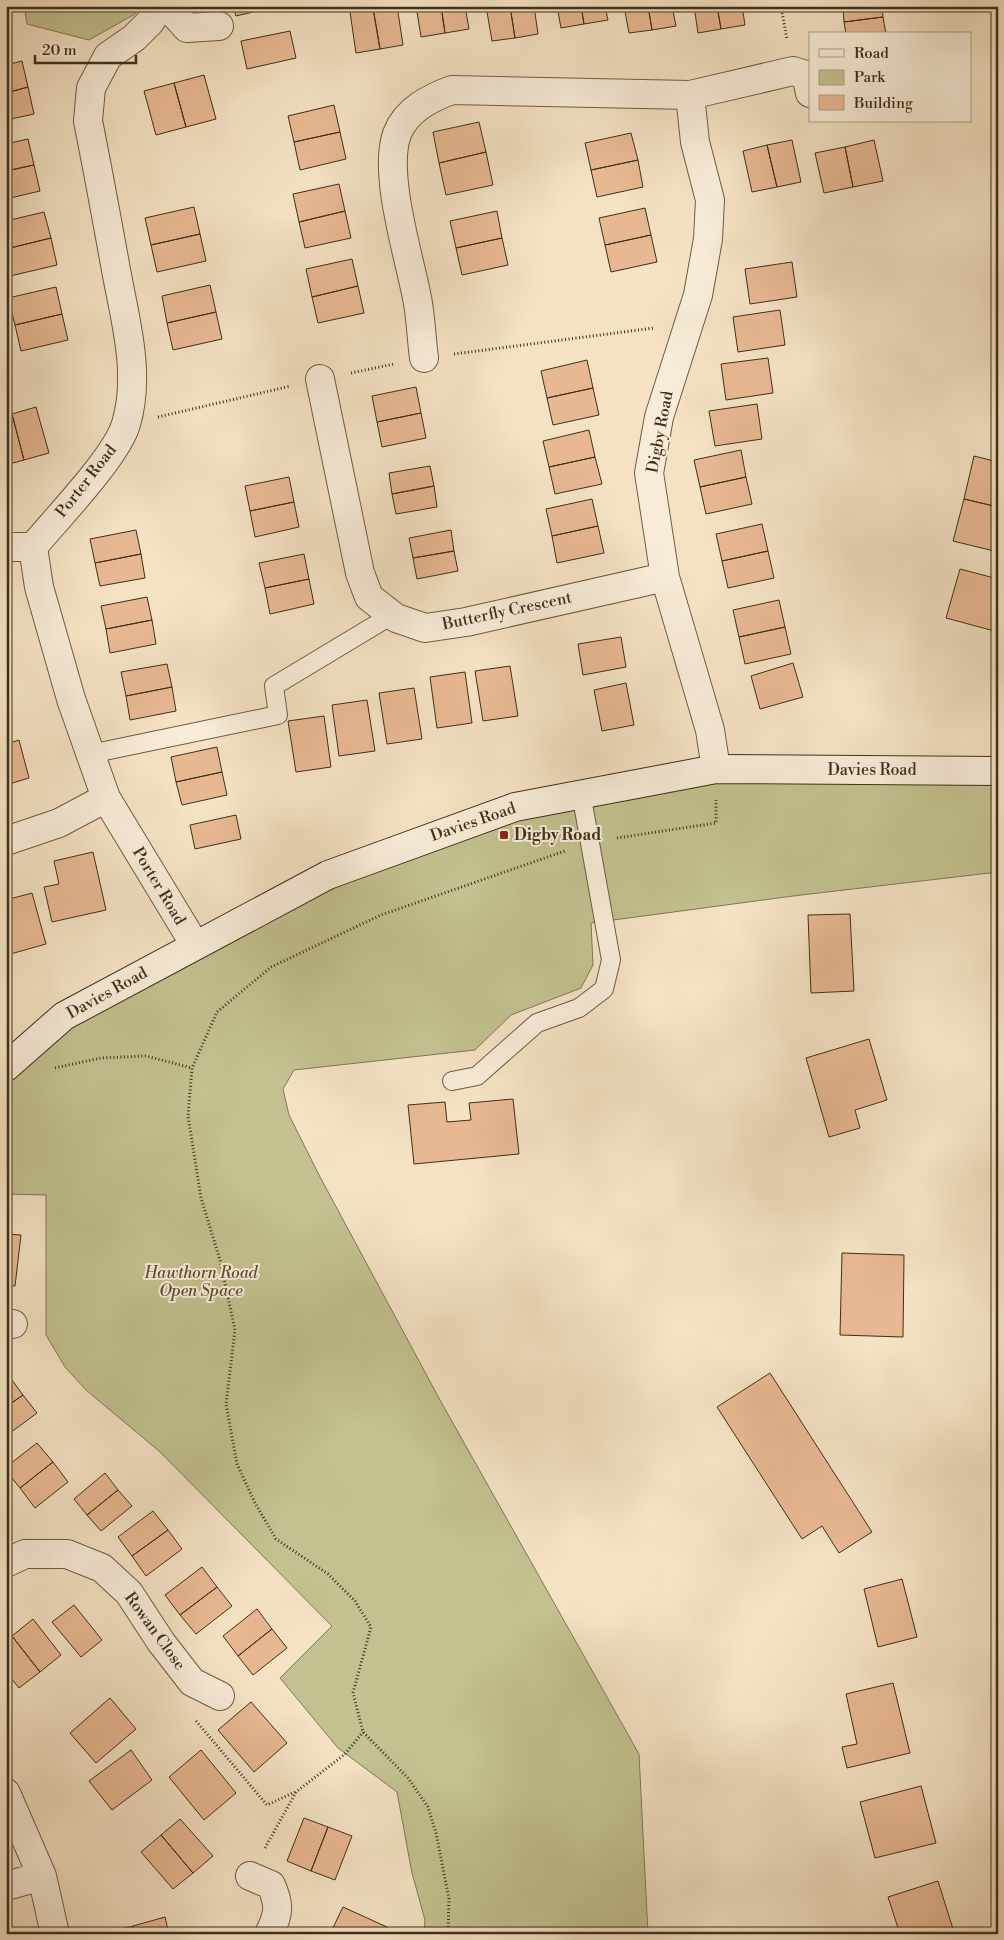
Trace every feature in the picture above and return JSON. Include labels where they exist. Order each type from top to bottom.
[{"type":"street","name":"Porter Road","points":[[160,6],[150,22],[134,38],[108,56],[91,88],[88,121],[130,346],[132,386],[126,424],[116,443],[94,473],[19,547],[42,597],[71,699],[106,798],[195,945]]},
{"type":"street","points":[[167,6],[187,28],[219,26]]},
{"type":"street","points":[[424,358],[417,294],[402,237],[393,166],[397,134],[413,111],[428,99],[452,90],[690,95],[793,70],[806,76],[809,89]]},
{"type":"street","name":"Digby Road","points":[[690,95],[695,142],[710,200],[708,239],[698,295],[659,417],[649,473],[666,577],[710,730],[716,769]]},
{"type":"street","name":"Butterfly Crescent","points":[[320,379],[360,573],[369,597],[392,615],[425,628],[433,627],[466,622],[666,577]]},
{"type":"street","name":"Davies Road","points":[[9,1064],[64,1016],[328,875],[515,807],[716,769],[998,771]]},
{"type":"street","points":[[6,841],[58,823],[106,798]]},
{"type":"street","name":"Rowan Close","points":[[6,1563],[25,1554],[67,1554],[102,1568],[130,1593],[161,1642],[184,1689],[220,1696]]},
{"type":"street","points":[[6,1793],[42,1876],[55,1934]]},
{"type":"street","points":[[6,1886],[42,1876]]},
{"type":"street","points":[[250,1876],[271,1885],[279,1903],[275,1923],[269,1934]]},
{"type":"lane","points":[[90,754],[278,715],[274,686],[392,615]]},
{"type":"lane","points":[[452,1081],[477,1076],[537,1023],[579,1008],[604,989],[612,960],[581,793]]},
{"type":"path","points":[[448,1934],[449,1899],[436,1833],[428,1807],[408,1778],[363,1732],[353,1693],[371,1627],[355,1601],[328,1574],[276,1539],[255,1503],[236,1464],[226,1404],[235,1330],[220,1260],[201,1198],[188,1116],[192,1068],[217,1012],[272,967],[381,915],[590,842],[716,823],[716,769]]},
{"type":"path","points":[[9,1064],[40,1071],[101,1058],[146,1056],[192,1068]]},
{"type":"path","points":[[184,1689],[267,1805],[296,1792],[345,1754],[363,1732]]},
{"type":"path","points":[[250,1876],[296,1792]]},
{"type":"green space","points":[[24,6],[137,6],[135,14],[89,40],[27,24]]},
{"type":"green space","name":"Hawthorn Road Open Space","points":[[716,769],[998,771],[998,872],[793,896],[591,923],[593,965],[581,988],[511,1015],[475,1050],[294,1070],[283,1089],[289,1115],[319,1175],[440,1400],[639,1754],[648,1934],[424,1934],[425,1920],[412,1873],[397,1792],[338,1748],[280,1678],[332,1626],[159,1451],[86,1390],[65,1367],[46,1335],[46,1195],[6,1194],[6,1067],[64,1016],[430,837]]},
{"type":"building","points":[[233,6],[279,6],[236,16]]},
{"type":"building","points":[[397,6],[403,45],[380,49],[373,8]]},
{"type":"building","points":[[416,6],[441,6],[445,33],[421,37]]},
{"type":"building","points":[[441,6],[465,6],[469,29],[445,33]]},
{"type":"building","points":[[486,6],[510,6],[515,38],[492,41]]},
{"type":"building","points":[[510,6],[534,6],[538,34],[515,38]]},
{"type":"building","points":[[557,6],[581,6],[584,24],[561,28]]},
{"type":"building","points":[[581,6],[605,6],[608,20],[584,24]]},
{"type":"building","points":[[624,6],[648,6],[652,30],[629,33]]},
{"type":"building","points":[[648,6],[672,6],[676,26],[652,30]]},
{"type":"building","points":[[694,6],[717,6],[721,29],[698,33]]},
{"type":"building","points":[[717,6],[742,6],[745,25],[721,29]]},
{"type":"building","points":[[843,6],[882,6],[883,17],[844,22]]},
{"type":"building","points":[[373,8],[380,49],[356,53],[350,12]]},
{"type":"building","points":[[883,17],[886,32],[846,32],[844,22]]},
{"type":"building","points":[[290,31],[296,58],[247,69],[241,41]]},
{"type":"building","points":[[22,61],[28,87],[6,93],[6,65]]},
{"type":"building","points":[[204,75],[216,119],[186,127],[174,83]]},
{"type":"building","points":[[174,83],[186,127],[156,135],[144,91]]},
{"type":"building","points":[[28,87],[34,114],[6,120],[6,93]]},
{"type":"building","points":[[334,105],[340,132],[294,142],[288,116]]},
{"type":"building","points":[[479,122],[486,152],[439,163],[433,132]]},
{"type":"building","points":[[340,132],[346,159],[300,170],[294,142]]},
{"type":"building","points":[[631,133],[638,160],[591,170],[585,143]]},
{"type":"building","points":[[28,139],[34,165],[6,171],[6,144]]},
{"type":"building","points":[[792,140],[801,182],[777,187],[767,145]]},
{"type":"building","points":[[874,140],[883,181],[853,187],[845,147]]},
{"type":"building","points":[[767,145],[777,187],[752,192],[743,151]]},
{"type":"building","points":[[845,147],[853,187],[824,193],[815,153]]},
{"type":"building","points":[[486,152],[493,185],[446,195],[439,163]]},
{"type":"building","points":[[638,160],[643,187],[597,197],[591,170]]},
{"type":"building","points":[[34,165],[40,191],[6,199],[6,171]]},
{"type":"building","points":[[339,184],[345,211],[299,222],[293,194]]},
{"type":"building","points":[[194,207],[200,234],[151,245],[145,218]]},
{"type":"building","points":[[645,208],[651,235],[605,245],[599,218]]},
{"type":"building","points":[[345,211],[351,238],[305,248],[299,222]]},
{"type":"building","points":[[497,211],[502,238],[456,248],[450,221]]},
{"type":"building","points":[[44,212],[51,238],[6,249],[6,221]]},
{"type":"building","points":[[200,234],[206,261],[157,272],[151,245]]},
{"type":"building","points":[[651,235],[657,262],[611,272],[605,245]]},
{"type":"building","points":[[51,238],[57,265],[10,276],[6,249]]},
{"type":"building","points":[[502,238],[508,265],[462,275],[456,248]]},
{"type":"building","points":[[352,259],[358,286],[312,297],[306,269]]},
{"type":"building","points":[[792,262],[797,297],[750,304],[745,269]]},
{"type":"building","points":[[210,285],[216,312],[167,323],[162,296]]},
{"type":"building","points":[[358,286],[364,313],[318,323],[312,297]]},
{"type":"building","points":[[56,287],[62,314],[15,325],[8,298]]},
{"type":"building","points":[[780,310],[785,345],[738,352],[733,317]]},
{"type":"building","points":[[216,312],[222,339],[173,350],[167,323]]},
{"type":"building","points":[[62,314],[68,340],[21,351],[15,325]]},
{"type":"building","points":[[768,358],[773,393],[726,400],[721,364]]},
{"type":"building","points":[[587,360],[593,388],[547,398],[541,371]]},
{"type":"building","points":[[416,387],[421,413],[377,422],[372,396]]},
{"type":"building","points":[[593,388],[599,415],[553,425],[547,398]]},
{"type":"building","points":[[757,404],[762,439],[715,446],[709,411]]},
{"type":"building","points":[[36,407],[49,453],[24,460],[12,414]]},
{"type":"building","points":[[421,413],[426,438],[382,447],[377,422]]},
{"type":"building","points":[[12,414],[24,460],[6,465],[6,415]]},
{"type":"building","points":[[589,430],[595,457],[549,467],[543,441]]},
{"type":"building","points":[[741,450],[746,477],[700,487],[694,460]]},
{"type":"building","points":[[974,456],[998,462],[998,507],[964,499]]},
{"type":"building","points":[[595,457],[602,484],[555,494],[549,467]]},
{"type":"building","points":[[430,466],[434,486],[392,494],[389,473]]},
{"type":"building","points":[[289,477],[294,502],[250,511],[245,486]]},
{"type":"building","points":[[746,477],[752,504],[706,514],[700,487]]},
{"type":"building","points":[[434,486],[437,507],[396,514],[392,494]]},
{"type":"building","points":[[592,499],[598,526],[552,536],[546,509]]},
{"type":"building","points":[[964,499],[998,507],[998,552],[953,541]]},
{"type":"building","points":[[294,502],[299,527],[255,537],[250,511]]},
{"type":"building","points":[[762,524],[768,551],[722,561],[716,534]]},
{"type":"building","points":[[598,526],[604,553],[557,563],[552,536]]},
{"type":"building","points":[[136,530],[141,554],[95,563],[90,539]]},
{"type":"building","points":[[451,530],[454,551],[413,558],[409,538]]},
{"type":"building","points":[[454,551],[458,571],[417,579],[413,558]]},
{"type":"building","points":[[768,551],[774,578],[728,588],[722,561]]},
{"type":"building","points":[[141,554],[145,578],[100,586],[95,563]]},
{"type":"building","points":[[304,554],[309,579],[265,588],[259,563]]},
{"type":"building","points":[[960,569],[998,579],[998,632],[946,618]]},
{"type":"building","points":[[309,579],[314,604],[270,614],[265,588]]},
{"type":"building","points":[[147,597],[152,620],[106,629],[101,606]]},
{"type":"building","points":[[779,600],[785,627],[739,637],[733,610]]},
{"type":"building","points":[[152,620],[156,644],[110,653],[106,629]]},
{"type":"building","points":[[785,627],[791,654],[745,664],[739,637]]},
{"type":"building","points":[[621,637],[626,667],[583,675],[578,644]]},
{"type":"building","points":[[793,663],[803,697],[760,709],[751,676]]},
{"type":"building","points":[[167,664],[172,687],[126,696],[121,672]]},
{"type":"building","points":[[510,666],[518,716],[483,721],[475,671]]},
{"type":"building","points":[[465,672],[472,723],[437,728],[430,677]]},
{"type":"building","points":[[626,683],[634,725],[602,731],[594,690]]},
{"type":"building","points":[[172,687],[176,711],[130,720],[126,696]]},
{"type":"building","points":[[414,688],[422,739],[387,744],[379,693]]},
{"type":"building","points":[[367,700],[375,751],[339,756],[332,705]]},
{"type":"building","points":[[324,716],[331,767],[296,772],[288,721]]},
{"type":"building","points":[[19,740],[29,778],[6,785],[6,744]]},
{"type":"building","points":[[217,747],[222,772],[176,782],[171,757]]},
{"type":"building","points":[[222,772],[227,795],[182,805],[176,782]]},
{"type":"building","points":[[236,815],[241,839],[195,849],[190,825]]},
{"type":"building","points":[[93,852],[106,910],[52,922],[44,887],[59,884],[54,861]]},
{"type":"building","points":[[32,893],[46,944],[7,955],[6,900]]},
{"type":"building","points":[[850,914],[854,991],[811,993],[808,915]]},
{"type":"building","points":[[869,1039],[887,1100],[855,1110],[860,1128],[829,1137],[806,1058]]},
{"type":"building","points":[[513,1099],[519,1154],[414,1164],[408,1105],[445,1102],[447,1122],[471,1120],[469,1103]]},
{"type":"building","points":[[6,1234],[21,1235],[15,1286],[6,1285]]},
{"type":"building","points":[[842,1253],[904,1255],[903,1337],[840,1335]]},
{"type":"building","points":[[770,1373],[872,1532],[839,1553],[822,1526],[802,1539],[717,1407]]},
{"type":"building","points":[[9,1376],[23,1395],[6,1407],[6,1378]]},
{"type":"building","points":[[23,1395],[37,1413],[6,1436],[6,1407]]},
{"type":"building","points":[[37,1443],[53,1462],[20,1488],[6,1471],[6,1467]]},
{"type":"building","points":[[53,1462],[68,1482],[35,1508],[20,1488]]},
{"type":"building","points":[[105,1473],[118,1490],[87,1515],[74,1499]]},
{"type":"building","points":[[118,1490],[132,1506],[101,1531],[87,1515]]},
{"type":"building","points":[[153,1511],[168,1530],[132,1556],[118,1537]]},
{"type":"building","points":[[168,1530],[182,1549],[146,1576],[132,1556]]},
{"type":"building","points":[[202,1567],[217,1587],[180,1615],[165,1595]]},
{"type":"building","points":[[902,1579],[917,1637],[878,1647],[864,1589]]},
{"type":"building","points":[[217,1587],[232,1606],[196,1634],[180,1615]]},
{"type":"building","points":[[74,1605],[102,1640],[81,1657],[52,1622]]},
{"type":"building","points":[[257,1609],[272,1629],[238,1656],[223,1636]]},
{"type":"building","points":[[33,1619],[61,1655],[40,1672],[12,1636]]},
{"type":"building","points":[[272,1629],[287,1648],[253,1675],[238,1656]]},
{"type":"building","points":[[12,1636],[40,1672],[19,1688],[6,1672],[6,1640]]},
{"type":"building","points":[[893,1683],[910,1753],[847,1768],[842,1747],[857,1744],[846,1694]]},
{"type":"building","points":[[110,1698],[136,1729],[96,1763],[70,1733]]},
{"type":"building","points":[[251,1702],[287,1743],[254,1772],[218,1730]]},
{"type":"building","points":[[131,1750],[152,1780],[112,1810],[89,1781]]},
{"type":"building","points":[[201,1750],[236,1793],[204,1820],[169,1777]]},
{"type":"building","points":[[921,1786],[936,1843],[875,1858],[860,1802]]},
{"type":"building","points":[[304,1818],[328,1827],[311,1871],[287,1861]]},
{"type":"building","points":[[180,1819],[213,1856],[193,1873],[161,1835]]},
{"type":"building","points":[[328,1827],[352,1836],[335,1880],[311,1871]]},
{"type":"building","points":[[161,1835],[193,1873],[173,1889],[141,1852]]},
{"type":"building","points":[[938,1881],[953,1929],[938,1934],[900,1934],[888,1897]]},
{"type":"building","points":[[343,1907],[387,1927],[384,1934],[330,1934]]},
{"type":"building","points":[[165,1917],[169,1934],[135,1934],[133,1926]]},
{"type":"building","points":[[133,1926],[135,1934],[102,1934]]},
{"type":"place","name":"Digby Road","points":[[504,835]]}]
